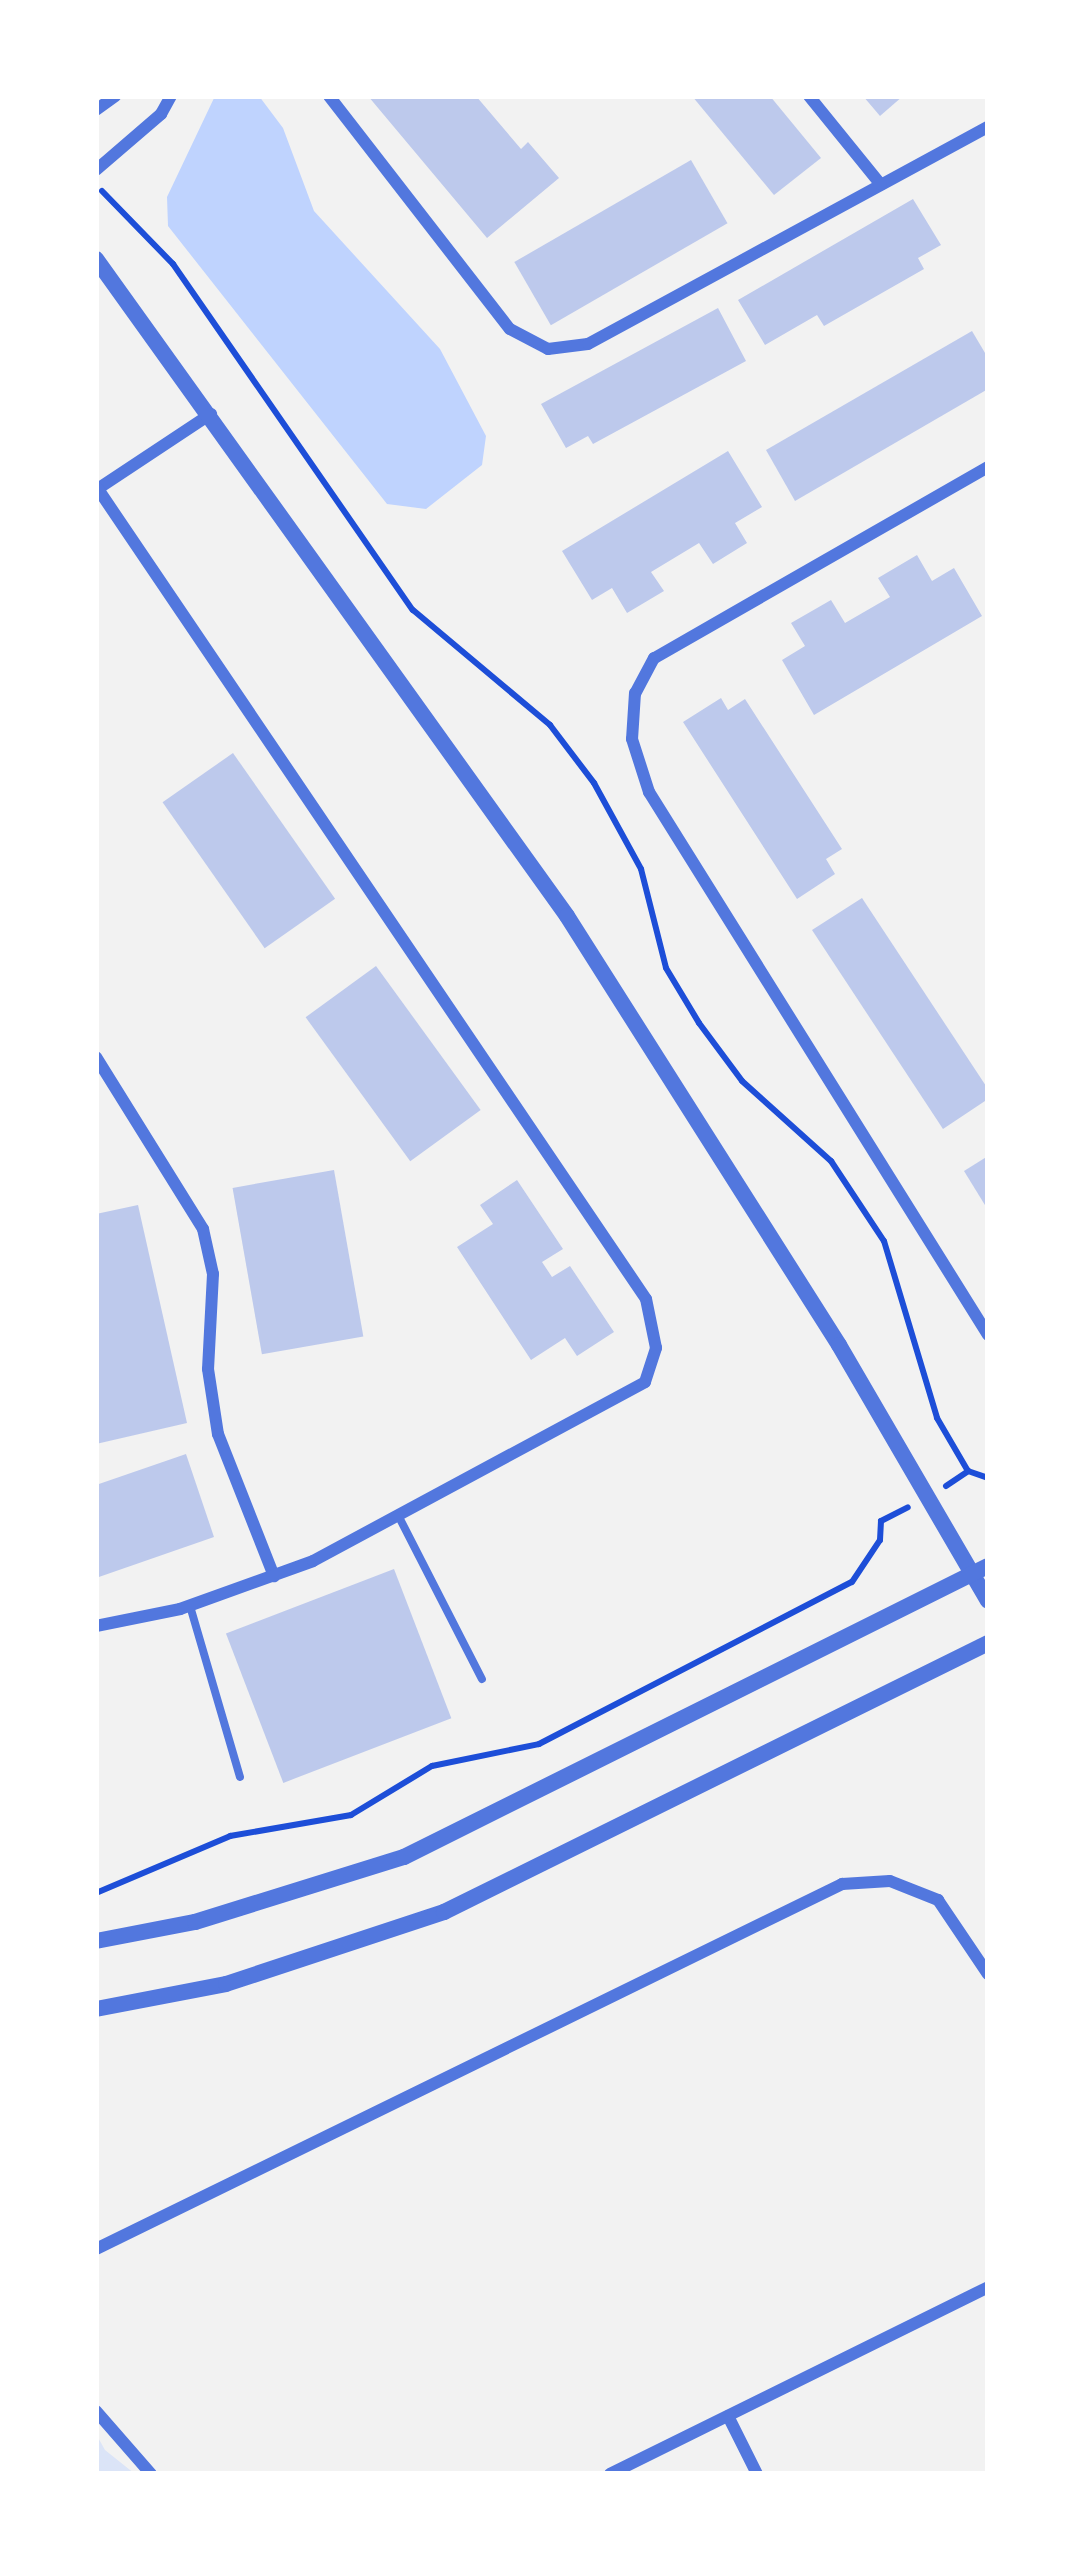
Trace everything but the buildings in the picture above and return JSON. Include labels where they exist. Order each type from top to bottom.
[{"type":"street","points":[[96,110],[115,96]]},
{"type":"street","points":[[96,170],[161,114],[170,96]]},
{"type":"street","points":[[329,96],[510,328],[548,349],[588,344],[988,127]]},
{"type":"street","points":[[808,96],[881,185]]},
{"type":"street","points":[[96,259],[567,916],[981,1570],[988,1601]]},
{"type":"street","points":[[96,1626],[190,1606],[274,1576],[399,1517],[645,1382],[656,1348],[646,1299],[97,490],[211,414]]},
{"type":"street","points":[[988,467],[654,658],[635,693],[632,739],[649,792],[988,1335]]},
{"type":"street","points":[[96,1057],[203,1229],[213,1274],[208,1369],[218,1434],[274,1576]]},
{"type":"street","points":[[96,1940],[195,1922],[404,1857],[981,1570]]},
{"type":"street","points":[[96,2009],[245,1978],[444,1912],[988,1643]]},
{"type":"street","points":[[96,2249],[842,1884],[890,1881],[938,1900],[988,1974]]},
{"type":"street","points":[[610,2474],[988,2287]]},
{"type":"street","points":[[96,2411],[151,2474]]},
{"type":"street","points":[[728,2416],[757,2474]]},
{"type":"lane","points":[[399,1517],[482,1679]]},
{"type":"lane","points":[[190,1606],[240,1777]]},
{"type":"path","points":[[96,184],[173,264],[413,610],[550,725],[594,783],[641,868],[666,968],[699,1023],[742,1082],[831,1161],[884,1241],[937,1418],[968,1471]]},
{"type":"path","points":[[96,1893],[230,1836],[351,1815],[432,1766],[538,1744],[852,1582]]},
{"type":"shaded area","points":[[96,2434],[105,2450],[135,2474],[96,2474]]},
{"type":"water","points":[[215,96],[259,96],[283,128],[314,211],[440,349],[486,436],[482,465],[426,509],[387,504],[168,226],[167,197]]}]
